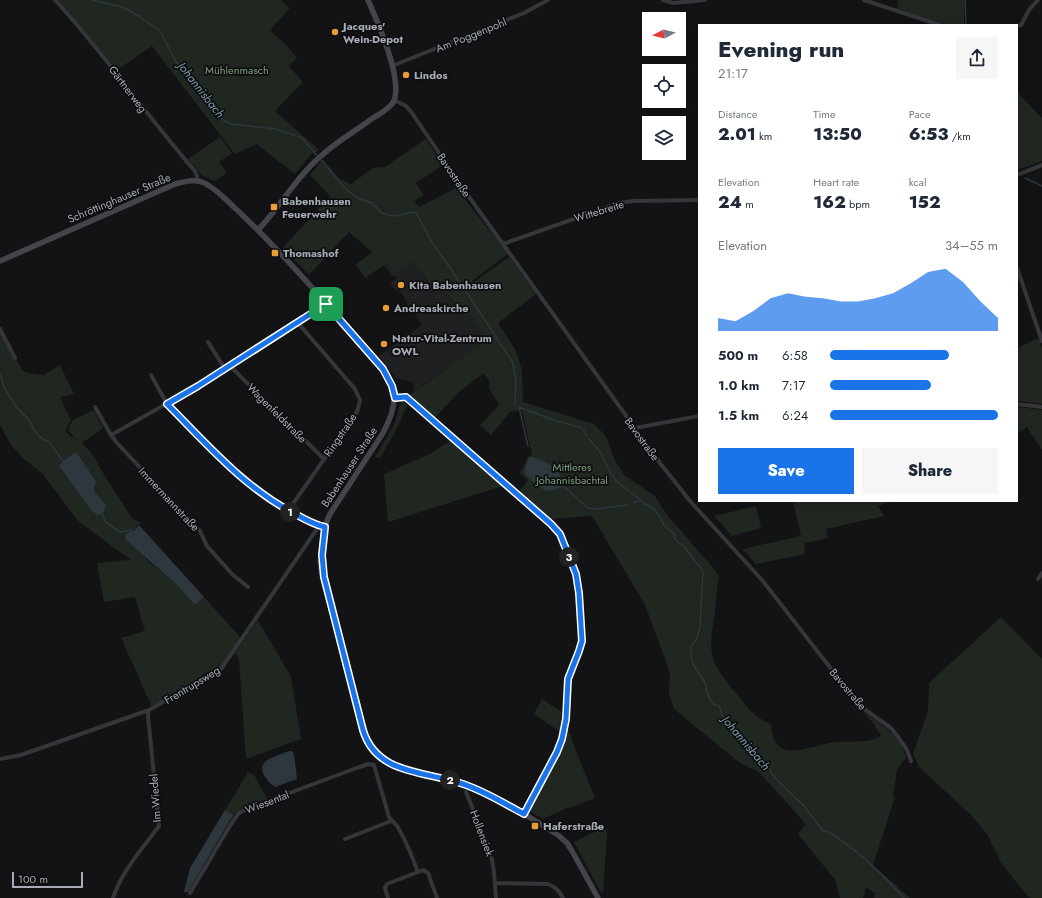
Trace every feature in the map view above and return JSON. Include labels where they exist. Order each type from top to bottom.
[{"type":"main road","points":[[258,230],[316,160],[384,111],[394,100],[396,86],[392,66],[368,0]]},
{"type":"main road","name":"Schröttinghauser Straße","points":[[0,261],[175,184],[185,181],[197,181]]},
{"type":"main road","points":[[197,181],[206,184],[215,191],[258,230],[326,304],[383,369],[392,386],[395,398]]},
{"type":"main road","name":"Babenhauser Straße","points":[[395,398],[392,413],[384,433],[331,510],[322,526],[324,577],[364,734],[369,745],[379,756],[396,766],[459,782],[477,789],[524,814],[558,835],[567,844],[598,898]]},
{"type":"street","name":"Gärtnerweg","points":[[55,0],[97,49],[157,126],[195,171],[197,181]]},
{"type":"street","name":"Am Poggenpohl","points":[[392,66],[524,13],[548,0]]},
{"type":"street","points":[[664,0],[673,3],[705,0]]},
{"type":"street","points":[[864,0],[937,24]]},
{"type":"street","points":[[1018,26],[1021,25],[1029,10],[1038,0]]},
{"type":"street","name":"Bavostraße","points":[[394,100],[403,104],[412,113],[462,187],[660,463],[690,500],[781,603],[856,702],[891,728],[907,750],[911,760]]},
{"type":"street","points":[[1018,175],[1042,165]]},
{"type":"street","name":"Wittebreite","points":[[503,244],[619,203],[634,201],[698,200]]},
{"type":"street","points":[[1018,271],[1042,341]]},
{"type":"street","points":[[111,434],[198,386],[326,304]]},
{"type":"street","name":"Ringstraße","points":[[288,511],[357,412],[360,400],[355,389],[298,323]]},
{"type":"street","points":[[0,329],[15,358]]},
{"type":"street","points":[[208,342],[224,369]]},
{"type":"street","name":"Wagenfeldstraße","points":[[230,366],[324,459]]},
{"type":"street","points":[[151,375],[167,404],[241,477],[272,502],[322,526]]},
{"type":"street","points":[[395,398],[406,397],[551,524],[560,534],[576,574],[579,593],[582,641],[568,679],[564,731],[557,752],[524,814]]},
{"type":"street","points":[[1018,404],[1042,407]]},
{"type":"street","name":"Immermannstraße","points":[[95,407],[111,434],[200,531],[207,546],[233,575],[248,587]]},
{"type":"street","points":[[635,428],[698,416]]},
{"type":"street","name":"Frentrupsweg","points":[[0,759],[21,755],[149,710],[221,669],[322,526]]},
{"type":"street","points":[[1038,579],[1042,574]]},
{"type":"street","name":"Im Wiedel","points":[[113,898],[124,875],[159,826],[148,716],[149,710]]},
{"type":"street","points":[[379,756],[374,765],[387,810],[391,821],[396,824],[404,838],[418,872]]},
{"type":"street","name":"Wiesental","points":[[190,893],[239,813],[368,764],[374,765]]},
{"type":"street","name":"Hollensiek","points":[[466,792],[491,854],[496,898]]},
{"type":"street","points":[[345,839],[391,821]]},
{"type":"street","points":[[388,898],[385,888],[387,884],[423,870],[428,873],[437,898]]},
{"type":"street","points":[[495,883],[548,884],[554,886],[563,898]]},
{"type":"shaded area","points":[[404,249],[429,284],[436,280],[466,318],[472,315],[488,339],[413,392],[414,386],[412,383],[407,380],[396,378],[379,356],[422,325],[398,289],[396,291],[390,283],[397,278],[395,275],[393,276],[384,265]]},
{"type":"shaded area","points":[[77,453],[96,481],[94,491],[106,505],[100,514],[97,515],[91,510],[59,466],[63,461]]},
{"type":"shaded area","points":[[532,457],[543,461],[558,471],[561,476],[562,487],[550,491],[545,490],[540,488],[532,481],[524,472],[528,458]]},
{"type":"shaded area","points":[[139,525],[204,597],[195,605],[179,587],[125,539],[127,533],[134,531]]},
{"type":"shaded area","points":[[290,751],[294,754],[297,779],[275,787],[264,775],[262,770],[263,765],[270,758]]},
{"type":"shaded area","points":[[225,810],[234,815],[188,892],[184,892],[190,868]]},
{"type":"green space","name":"Mühlenmasch","points":[[58,0],[280,0],[290,8],[270,30],[297,58],[289,66],[303,82],[275,111],[319,150],[312,153],[295,174],[257,144],[235,154],[152,46],[117,70]]},
{"type":"green space","points":[[898,0],[964,0],[964,24],[944,24],[897,9]]},
{"type":"green space","points":[[1018,93],[1042,118],[1042,161],[1018,170]]},
{"type":"green space","points":[[220,137],[232,153],[219,162],[227,173],[215,181],[203,176],[188,159]]},
{"type":"green space","name":"Mittleres Johannisbachtal","points":[[426,139],[443,165],[416,183],[424,195],[414,201],[419,207],[456,188],[508,254],[472,281],[473,283],[509,257],[536,294],[498,323],[515,349],[522,370],[523,402],[594,424],[604,434],[615,461],[625,476],[655,496],[665,512],[719,575],[711,649],[716,666],[728,684],[753,713],[760,719],[771,724],[774,740],[779,746],[786,750],[790,751],[803,749],[835,742],[859,742],[876,739],[881,736],[873,723],[861,710],[882,725],[900,742],[906,758],[897,769],[893,797],[895,797],[873,865],[910,898],[874,898],[875,893],[866,887],[863,898],[840,898],[836,881],[798,834],[806,824],[758,771],[740,763],[674,709],[669,693],[670,676],[668,667],[645,605],[592,516],[547,519],[518,493],[528,480],[520,473],[529,456],[532,455],[522,410],[510,412],[491,435],[480,425],[499,405],[488,386],[490,385],[488,378],[483,374],[460,391],[433,420],[419,407],[410,395],[487,339],[471,315],[466,318],[436,280],[430,284],[412,261],[395,273],[387,263],[365,278],[356,265],[372,252],[349,232],[309,275],[283,248],[330,196],[310,175],[323,159],[339,178],[351,184],[373,168],[385,167]]},
{"type":"green space","points":[[0,331],[13,357],[16,359],[23,371],[27,373],[44,375],[60,365],[74,394],[60,397],[71,420],[65,431],[73,438],[80,442],[74,438],[68,429],[73,420],[94,410],[103,428],[82,443],[93,455],[132,518],[141,523],[137,526],[135,531],[129,533],[146,559],[179,587],[195,605],[204,597],[241,638],[220,668],[152,707],[121,638],[145,631],[135,597],[104,602],[97,563],[131,560],[78,521],[43,474],[24,459],[11,445],[0,425]],"holes":[[[77,453],[96,481],[94,491],[106,505],[100,515],[91,510],[59,466]]]},
{"type":"green space","points":[[1039,338],[1042,348],[1042,404],[1018,401],[1018,348]]},
{"type":"green space","points":[[403,402],[408,404],[395,432],[380,458],[375,457],[393,426],[399,406]]},
{"type":"green space","points":[[1018,407],[1042,410],[1042,450],[1027,427],[1018,433]]},
{"type":"green space","points":[[451,440],[503,486],[388,522],[384,474],[430,454]]},
{"type":"green space","points":[[793,502],[891,502],[878,506],[884,516],[826,529],[828,538],[804,543],[805,554],[756,564],[743,549],[801,536]]},
{"type":"green space","points":[[756,506],[761,528],[732,536],[714,516]]},
{"type":"green space","points":[[1001,617],[1042,659],[1042,898],[1030,898],[1025,893],[1001,863],[987,834],[972,816],[919,767],[913,754],[928,711],[929,683]]},
{"type":"green space","points":[[258,620],[291,677],[301,739],[246,759],[239,659],[235,653]]},
{"type":"green space","points":[[542,699],[563,713],[562,733],[534,714]]},
{"type":"green space","points":[[567,726],[595,798],[569,807],[543,819],[528,810],[563,742]]},
{"type":"green space","points":[[247,772],[254,775],[267,799],[245,807],[234,815],[225,810]]},
{"type":"green space","points":[[605,827],[607,833],[603,893],[600,891],[574,842]]},
{"type":"waterway","name":"Johannisbach","points":[[92,0],[122,7],[139,16],[160,31],[183,72],[202,91],[206,99],[223,120],[231,124],[276,129],[302,138],[344,187],[357,198],[372,203],[382,213],[387,215],[397,216],[412,212],[416,213],[431,241],[513,363],[516,381],[515,404]]},
{"type":"waterway","points":[[965,0],[966,24]]},
{"type":"waterway","points":[[1025,178],[1042,186]]},
{"type":"waterway","points":[[0,374],[4,387],[16,407],[29,420],[34,430],[41,438],[49,442],[63,461]]},
{"type":"waterway","points":[[519,407],[556,421],[580,427],[587,436]]},
{"type":"waterway","name":"Johannisbach","points":[[519,407],[528,446]]},
{"type":"waterway","points":[[589,439],[601,453],[616,481],[641,500]]},
{"type":"waterway","name":"Johannisbach","points":[[562,485],[588,508],[594,509],[628,505]]},
{"type":"waterway","name":"Johannisbach","points":[[634,503],[641,500],[653,508],[664,525],[674,534],[674,538],[684,547],[703,572],[700,627],[697,638],[691,647],[691,656],[694,666],[705,683],[709,698],[714,705],[719,706],[724,720],[732,725],[741,735],[768,767],[775,778],[804,806],[822,830],[827,831],[845,843],[880,873],[904,898]]},
{"type":"waterway","points":[[102,513],[105,521],[117,531],[121,532],[131,530],[132,532]]},
{"type":"waterway","points":[[318,560],[319,572],[343,662]]},
{"type":"place","name":"Jacques' Wein-Depot","points":[[335,32]]},
{"type":"place","name":"Lindos","points":[[406,75]]},
{"type":"place","name":"Babenhausen Feuerwehr","points":[[274,207]]},
{"type":"place","name":"Thomashof","points":[[275,253]]},
{"type":"place","name":"Kita Babenhausen","points":[[401,285]]},
{"type":"place","name":"Andreaskirche","points":[[386,308]]},
{"type":"place","name":"Natur-Vital-Zentrum OWL","points":[[384,344]]},
{"type":"place","name":"Haferstraße","points":[[535,826]]},
{"type":"route","points":[[326,304],[383,369],[392,386],[395,398],[406,397],[551,524],[560,534],[569,555],[576,574],[579,593],[582,641],[581,647],[568,679],[566,719],[562,739],[557,752],[524,814],[477,789],[459,782],[435,777],[389,763],[376,753],[369,745],[363,730],[324,577],[322,566],[322,546],[325,527],[319,526],[272,502],[241,477],[167,404],[198,386],[326,304]]}]
